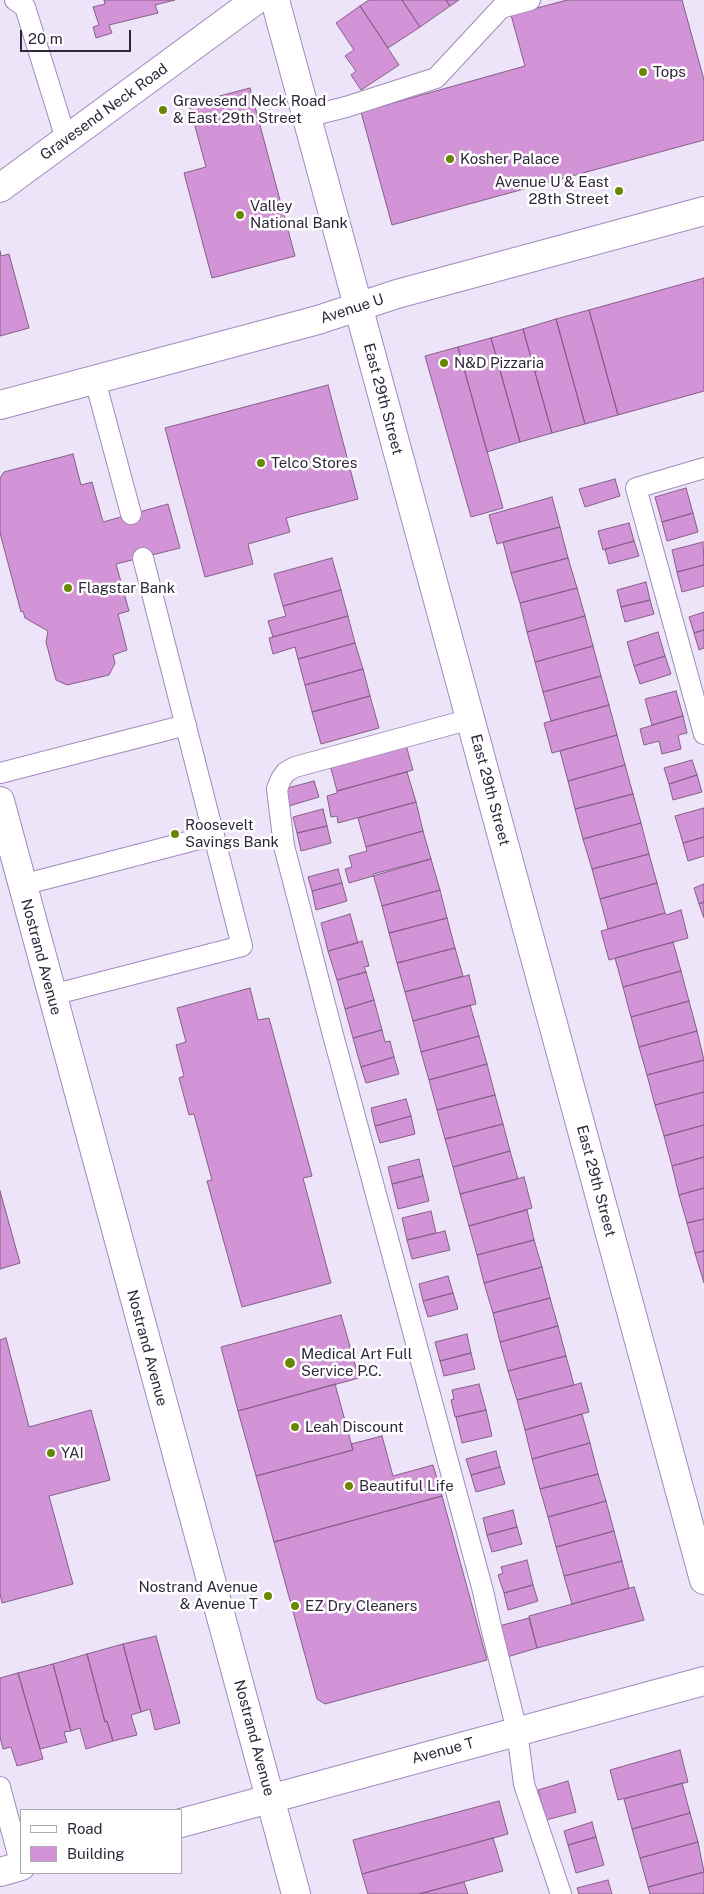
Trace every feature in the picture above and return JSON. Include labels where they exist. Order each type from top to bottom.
[{"type":"street","name":"Gravesend Neck Road","points":[[0,188],[256,0]]},
{"type":"street","name":"East 29th Street","points":[[274,0],[704,1580]]},
{"type":"street","name":"Avenue U","points":[[0,405],[318,320],[397,294],[704,211]]},
{"type":"street","name":"Nostrand Avenue","points":[[0,801],[296,1894]]},
{"type":"street","name":"Avenue T","points":[[182,1823],[704,1680]]},
{"type":"street","points":[[0,1872],[20,1866]]},
{"type":"lane","points":[[15,0],[24,7],[66,139]]},
{"type":"lane","points":[[306,117],[346,107],[436,78],[501,8],[530,0]]},
{"type":"lane","points":[[94,380],[131,514]]},
{"type":"lane","points":[[704,468],[636,488],[704,734]]},
{"type":"lane","points":[[52,995],[242,946],[143,558]]},
{"type":"lane","points":[[470,719],[295,767],[286,772],[277,790],[287,856],[333,1035],[481,1581],[517,1731],[524,1784],[561,1894]]},
{"type":"lane","points":[[0,772],[186,725]]},
{"type":"lane","points":[[22,885],[214,835]]},
{"type":"lane","points":[[0,1787],[20,1862]]},
{"type":"building","points":[[104,0],[175,0],[155,5],[158,13],[109,25],[112,33],[96,38],[93,27],[99,25],[93,7],[105,4]]},
{"type":"building","points":[[369,0],[402,0],[420,27],[388,48],[360,6]]},
{"type":"building","points":[[402,0],[446,0],[450,6],[420,27]]},
{"type":"building","points":[[446,0],[459,0],[450,6]]},
{"type":"building","points":[[567,0],[682,0],[704,80],[704,140],[392,225],[361,112],[525,66],[511,15]]},
{"type":"building","points":[[360,6],[399,65],[361,90],[351,75],[356,71],[345,56],[354,50],[336,23]]},
{"type":"building","name":"Valley National Bank","points":[[250,88],[295,256],[212,278],[184,173],[206,167],[189,104]]},
{"type":"building","points":[[0,251],[1,256],[9,254],[29,328],[0,336]]},
{"type":"building","points":[[704,278],[704,391],[618,415],[589,310]]},
{"type":"building","points":[[589,310],[618,415],[585,424],[556,319]]},
{"type":"building","points":[[556,319],[585,424],[552,433],[523,329]]},
{"type":"building","points":[[523,329],[552,433],[520,442],[491,338]]},
{"type":"building","points":[[491,338],[520,442],[487,452],[458,347]]},
{"type":"building","points":[[458,347],[503,508],[471,517],[425,356]]},
{"type":"building","name":"Telco Stores","points":[[328,385],[358,499],[286,518],[290,532],[248,544],[253,564],[205,577],[165,428]]},
{"type":"building","name":"Flagstar Bank","points":[[73,454],[81,485],[92,482],[103,522],[168,504],[180,548],[116,564],[129,611],[118,614],[127,650],[113,655],[115,663],[109,675],[67,685],[56,680],[46,642],[48,631],[25,618],[23,611],[21,612],[0,533],[0,478],[4,472]]},
{"type":"building","points":[[615,479],[620,496],[585,507],[579,489]]},
{"type":"building","points":[[686,488],[693,513],[662,522],[655,497]]},
{"type":"building","points":[[552,497],[560,527],[497,544],[489,515]]},
{"type":"building","points":[[693,513],[698,532],[667,541],[662,522]]},
{"type":"building","points":[[629,523],[634,541],[603,550],[598,531]]},
{"type":"building","points":[[560,527],[568,558],[511,573],[503,542]]},
{"type":"building","points":[[634,541],[639,556],[609,564],[605,549]]},
{"type":"building","points":[[703,542],[704,565],[677,572],[672,550]]},
{"type":"building","points":[[332,558],[341,590],[283,606],[274,574]]},
{"type":"building","points":[[568,558],[577,588],[520,603],[511,573]]},
{"type":"building","points":[[704,565],[704,586],[682,592],[677,572]]},
{"type":"building","points":[[646,582],[650,600],[621,607],[617,590]]},
{"type":"building","points":[[577,588],[585,616],[527,632],[520,603]]},
{"type":"building","points":[[341,590],[348,616],[273,637],[268,621],[286,616],[283,606]]},
{"type":"building","points":[[650,600],[654,614],[625,622],[621,607]]},
{"type":"building","points":[[704,612],[704,630],[694,633],[689,617]]},
{"type":"building","points":[[348,616],[355,643],[298,659],[295,647],[273,654],[269,638]]},
{"type":"building","points":[[585,616],[593,646],[535,662],[527,632]]},
{"type":"building","points":[[704,630],[704,648],[699,650],[694,633]]},
{"type":"building","points":[[658,632],[665,656],[634,666],[627,642]]},
{"type":"building","points":[[355,643],[363,669],[305,685],[298,659]]},
{"type":"building","points":[[593,646],[601,676],[543,692],[535,662]]},
{"type":"building","points":[[665,656],[671,674],[640,684],[634,666]]},
{"type":"building","points":[[363,669],[370,696],[312,712],[305,685]]},
{"type":"building","points":[[601,676],[609,705],[551,721],[543,692]]},
{"type":"building","points":[[676,691],[683,716],[652,725],[645,699]]},
{"type":"building","points":[[370,696],[379,728],[321,744],[312,712]]},
{"type":"building","points":[[609,705],[617,735],[552,753],[544,723]]},
{"type":"building","points":[[683,716],[687,733],[678,735],[681,749],[662,754],[659,741],[644,745],[640,729]]},
{"type":"building","points":[[617,735],[625,765],[568,781],[560,751]]},
{"type":"building","points":[[406,745],[413,770],[337,791],[330,765]]},
{"type":"building","points":[[692,760],[697,775],[669,784],[664,768]]},
{"type":"building","points":[[625,765],[633,794],[575,809],[568,781]]},
{"type":"building","points":[[407,772],[416,802],[338,823],[337,816],[331,817],[327,796],[337,793],[337,791]]},
{"type":"building","points":[[697,775],[702,792],[673,800],[669,784]]},
{"type":"building","points":[[314,781],[319,797],[289,806],[284,789]]},
{"type":"building","points":[[633,794],[641,823],[583,839],[575,809]]},
{"type":"building","points":[[416,802],[423,831],[366,847],[358,818]]},
{"type":"building","points":[[704,808],[704,837],[683,843],[675,816]]},
{"type":"building","points":[[323,809],[327,826],[297,833],[293,817]]},
{"type":"building","points":[[641,823],[649,854],[592,869],[583,839]]},
{"type":"building","points":[[327,826],[331,843],[301,851],[297,833]]},
{"type":"building","points":[[423,831],[431,859],[349,883],[345,869],[352,867],[349,856],[367,851],[366,847],[368,846]]},
{"type":"building","points":[[704,837],[704,856],[688,861],[683,843]]},
{"type":"building","points":[[649,854],[657,883],[600,899],[592,869]]},
{"type":"building","points":[[431,859],[440,890],[382,906],[373,874]]},
{"type":"building","points":[[338,869],[342,883],[312,891],[308,877]]},
{"type":"building","points":[[342,883],[347,901],[316,910],[312,891]]},
{"type":"building","points":[[657,883],[665,913],[608,929],[600,899]]},
{"type":"building","points":[[704,884],[704,902],[699,904],[694,888]]},
{"type":"building","points":[[440,890],[447,918],[389,933],[382,906]]},
{"type":"building","points":[[704,902],[704,918],[699,904]]},
{"type":"building","points":[[681,910],[688,938],[609,960],[601,931]]},
{"type":"building","points":[[350,914],[358,943],[328,951],[321,923]]},
{"type":"building","points":[[447,918],[455,948],[397,963],[389,933]]},
{"type":"building","points":[[362,941],[369,966],[364,967],[366,972],[337,980],[328,951]]},
{"type":"building","points":[[673,942],[681,971],[623,987],[615,958]]},
{"type":"building","points":[[455,948],[463,976],[405,992],[397,963]]},
{"type":"building","points":[[681,971],[689,1001],[631,1017],[623,987]]},
{"type":"building","points":[[366,972],[374,1000],[345,1009],[337,980]]},
{"type":"building","points":[[469,975],[476,1004],[413,1021],[405,992]]},
{"type":"building","points":[[250,988],[258,1020],[269,1018],[312,1176],[303,1178],[331,1283],[242,1307],[207,1181],[212,1180],[194,1114],[189,1115],[179,1078],[184,1076],[176,1045],[186,1042],[177,1008]]},
{"type":"building","points":[[374,1000],[382,1030],[353,1038],[345,1009]]},
{"type":"building","points":[[689,1001],[697,1031],[639,1047],[631,1017]]},
{"type":"building","points":[[470,1005],[479,1036],[421,1052],[413,1021]]},
{"type":"building","points":[[382,1030],[385,1042],[390,1041],[394,1057],[361,1067],[353,1038]]},
{"type":"building","points":[[697,1031],[704,1060],[647,1075],[639,1047]]},
{"type":"building","points":[[479,1036],[487,1064],[429,1080],[421,1052]]},
{"type":"building","points":[[394,1057],[399,1074],[366,1083],[361,1067]]},
{"type":"building","points":[[704,1060],[704,1092],[655,1105],[647,1075]]},
{"type":"building","points":[[487,1064],[495,1095],[437,1110],[429,1080]]},
{"type":"building","points":[[704,1092],[704,1125],[664,1136],[655,1105]]},
{"type":"building","points":[[495,1095],[503,1124],[445,1139],[437,1110]]},
{"type":"building","points":[[406,1099],[411,1116],[375,1126],[371,1108]]},
{"type":"building","points":[[411,1116],[415,1134],[380,1143],[375,1126]]},
{"type":"building","points":[[503,1124],[510,1151],[453,1167],[445,1139]]},
{"type":"building","points":[[704,1125],[704,1157],[672,1166],[664,1136]]},
{"type":"building","points":[[510,1151],[518,1179],[460,1194],[453,1167]]},
{"type":"building","points":[[704,1157],[704,1188],[679,1195],[672,1166]]},
{"type":"building","points":[[419,1159],[423,1176],[392,1184],[388,1167]]},
{"type":"building","points":[[423,1176],[429,1201],[398,1209],[392,1184]]},
{"type":"building","points":[[524,1177],[532,1208],[469,1226],[460,1194]]},
{"type":"building","points":[[704,1188],[704,1219],[687,1223],[679,1195]]},
{"type":"building","points":[[0,1191],[20,1263],[0,1269]]},
{"type":"building","points":[[527,1210],[534,1240],[477,1255],[469,1226]]},
{"type":"building","points":[[431,1211],[436,1233],[407,1240],[402,1218]]},
{"type":"building","points":[[704,1219],[704,1251],[695,1253],[687,1223]]},
{"type":"building","points":[[445,1231],[450,1250],[412,1259],[407,1240]]},
{"type":"building","points":[[534,1240],[542,1267],[484,1283],[477,1255]]},
{"type":"building","points":[[704,1251],[704,1283],[695,1253]]},
{"type":"building","points":[[542,1267],[550,1298],[493,1313],[484,1283]]},
{"type":"building","points":[[448,1276],[453,1293],[423,1301],[419,1284]]},
{"type":"building","points":[[453,1293],[458,1309],[428,1317],[423,1301]]},
{"type":"building","points":[[550,1298],[558,1326],[500,1342],[493,1313]]},
{"type":"building","name":"Medical Art Full Service P.C.","points":[[341,1315],[359,1378],[238,1411],[221,1347]]},
{"type":"building","points":[[558,1326],[566,1356],[508,1371],[500,1342]]},
{"type":"building","points":[[467,1334],[471,1353],[440,1361],[435,1342]]},
{"type":"building","name":"YAI","points":[[6,1338],[29,1427],[91,1410],[110,1480],[49,1496],[73,1584],[2,1603],[0,1594],[0,1340]]},
{"type":"building","points":[[471,1353],[475,1369],[444,1376],[440,1361]]},
{"type":"building","points":[[566,1356],[574,1385],[517,1400],[508,1371]]},
{"type":"building","points":[[581,1383],[589,1412],[525,1430],[517,1400]]},
{"type":"building","name":"Leah Discount","points":[[335,1384],[353,1450],[256,1476],[238,1411]]},
{"type":"building","points":[[479,1384],[486,1410],[455,1417],[451,1400],[454,1399],[452,1390]]},
{"type":"building","points":[[486,1410],[492,1436],[462,1443],[456,1417]]},
{"type":"building","points":[[582,1414],[590,1443],[532,1459],[525,1430]]},
{"type":"building","name":"Beautiful Life","points":[[382,1436],[393,1476],[433,1465],[442,1496],[274,1542],[256,1476],[353,1450],[351,1444]]},
{"type":"building","points":[[590,1443],[598,1474],[540,1489],[532,1459]]},
{"type":"building","points":[[496,1451],[500,1467],[471,1475],[466,1459]]},
{"type":"building","points":[[500,1467],[505,1484],[476,1492],[471,1475]]},
{"type":"building","points":[[598,1474],[606,1501],[548,1517],[540,1489]]},
{"type":"building","points":[[442,1496],[487,1660],[325,1704],[317,1699],[274,1542]]},
{"type":"building","points":[[606,1501],[614,1531],[556,1547],[548,1517]]},
{"type":"building","points":[[513,1510],[517,1527],[487,1535],[483,1518]]},
{"type":"building","points":[[517,1527],[522,1544],[492,1552],[487,1535]]},
{"type":"building","points":[[614,1531],[622,1561],[564,1576],[556,1547]]},
{"type":"building","points":[[527,1560],[533,1585],[504,1593],[498,1575],[503,1573],[501,1567]]},
{"type":"building","points":[[622,1561],[629,1588],[572,1604],[564,1576]]},
{"type":"building","points":[[533,1585],[538,1601],[508,1610],[504,1593]]},
{"type":"building","points":[[634,1587],[644,1620],[537,1648],[529,1616]]},
{"type":"building","points":[[529,1618],[537,1648],[507,1657],[499,1626]]},
{"type":"building","points":[[156,1636],[180,1723],[155,1730],[150,1709],[141,1712],[123,1644]]},
{"type":"building","points":[[123,1644],[141,1712],[131,1715],[137,1735],[113,1741],[107,1721],[105,1722],[87,1654]]},
{"type":"building","points":[[87,1654],[105,1722],[107,1721],[113,1741],[86,1749],[80,1728],[71,1731],[53,1664]]},
{"type":"building","points":[[53,1664],[71,1731],[64,1732],[67,1742],[40,1749],[18,1673]]},
{"type":"building","points":[[18,1673],[43,1759],[17,1766],[11,1747],[3,1749],[0,1737],[0,1678]]},
{"type":"building","points":[[680,1750],[688,1782],[618,1800],[610,1770]]},
{"type":"building","points":[[568,1781],[576,1812],[546,1820],[538,1790]]},
{"type":"building","points":[[682,1783],[690,1813],[632,1829],[624,1799]]},
{"type":"building","points":[[499,1801],[508,1834],[362,1874],[353,1840]]},
{"type":"building","points":[[690,1813],[698,1842],[640,1858],[632,1829]]},
{"type":"building","points":[[592,1822],[596,1837],[568,1845],[564,1831]]},
{"type":"building","points":[[596,1837],[604,1865],[576,1873],[568,1845]]},
{"type":"building","points":[[493,1838],[503,1871],[419,1894],[368,1894],[362,1874]]},
{"type":"building","points":[[698,1842],[704,1872],[648,1887],[640,1858]]},
{"type":"building","points":[[704,1872],[704,1894],[650,1894],[648,1887]]},
{"type":"building","points":[[608,1880],[612,1894],[579,1894],[577,1888]]},
{"type":"building","points":[[464,1882],[468,1894],[419,1894]]},
{"type":"place","name":"Tops","points":[[643,72]]},
{"type":"place","name":"Gravesend Neck Road & East 29th Street","points":[[163,110]]},
{"type":"place","name":"Kosher Palace","points":[[450,159]]},
{"type":"place","name":"Avenue U & East 28th Street","points":[[619,191]]},
{"type":"place","name":"Valley National Bank","points":[[240,215]]},
{"type":"place","name":"N&D Pizzaria","points":[[444,363]]},
{"type":"place","name":"Telco Stores","points":[[261,463]]},
{"type":"place","name":"Flagstar Bank","points":[[68,588]]},
{"type":"place","name":"Roosevelt Savings Bank","points":[[175,834]]},
{"type":"place","name":"Medical Art Full Service P.C.","points":[[290,1363]]},
{"type":"place","name":"Leah Discount","points":[[295,1427]]},
{"type":"place","name":"YAI","points":[[51,1453]]},
{"type":"place","name":"Beautiful Life","points":[[349,1486]]},
{"type":"place","name":"Nostrand Avenue & Avenue T","points":[[268,1596]]},
{"type":"place","name":"EZ Dry Cleaners","points":[[295,1606]]}]
